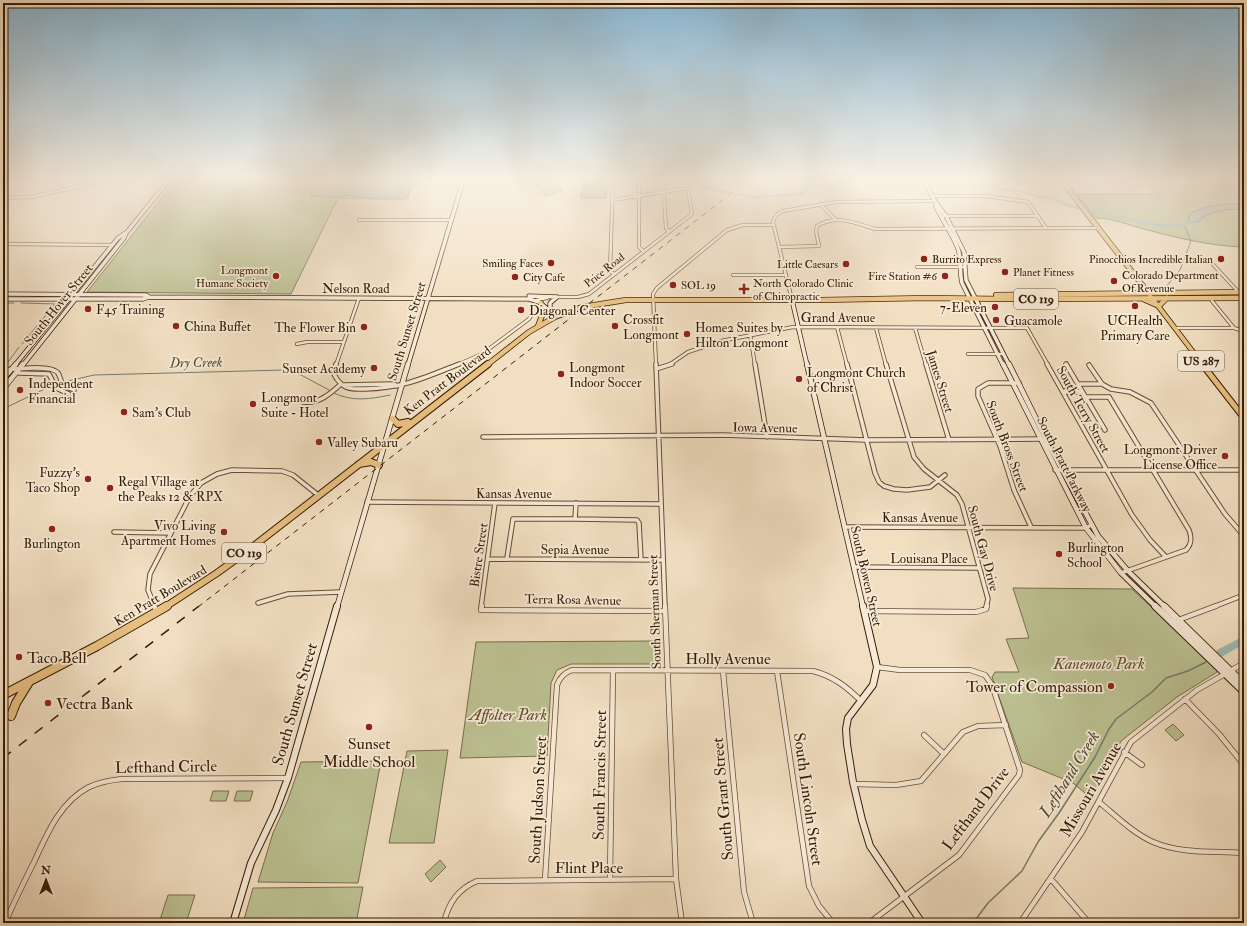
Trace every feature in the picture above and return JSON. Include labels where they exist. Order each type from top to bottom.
[{"type":"highway","name":"US 287","points":[[1096,224],[1152,298]]},
{"type":"highway","points":[[1132,293],[1137,288],[1140,281],[1148,287],[1164,293]]},
{"type":"highway","name":"CO 119","points":[[1148,293],[1241,292]]},
{"type":"highway","name":"Ken Pratt Boulevard","points":[[971,297],[998,294],[1148,293]]},
{"type":"highway","name":"Ken Pratt Boulevard","points":[[3,695],[158,613],[218,573],[386,441],[538,326],[556,316],[577,308],[603,303],[653,299],[792,300],[971,297],[1008,299],[1152,298]]},
{"type":"highway","points":[[1137,298],[1159,306],[1167,298]]},
{"type":"highway","name":"CO 119","points":[[1152,298],[1244,298]]},
{"type":"highway","points":[[538,326],[543,313],[542,303]]},
{"type":"highway","points":[[393,419],[395,423],[402,424],[414,420]]},
{"type":"highway","points":[[355,465],[371,462],[379,465]]},
{"type":"highway","points":[[11,716],[16,703],[29,681]]},
{"type":"main road","name":"US 287","points":[[1152,298],[1244,418]]},
{"type":"street","name":"South Hover Street","points":[[3,388],[76,299],[133,224]]},
{"type":"street","name":"South Sunset Street","points":[[372,488],[451,224]]},
{"type":"street","points":[[612,224],[610,271],[614,274]]},
{"type":"street","points":[[639,224],[639,247],[643,252]]},
{"type":"street","points":[[666,224],[666,228],[669,232]]},
{"type":"street","name":"Price Road","points":[[536,300],[586,295],[679,224]]},
{"type":"street","points":[[778,247],[819,246],[816,226],[820,224]]},
{"type":"street","points":[[861,224],[875,229],[1099,228]]},
{"type":"street","name":"South Pratt Parkway","points":[[945,224],[960,254],[960,278],[987,328],[1004,354],[1046,439],[1098,536],[1128,571],[1178,619],[1228,672],[1244,692]]},
{"type":"street","name":"South Pratt Parkway","points":[[950,224],[964,252],[966,280],[971,297]]},
{"type":"street","points":[[1043,224],[1046,228]]},
{"type":"street","points":[[653,299],[653,294],[657,288],[727,230],[742,226],[773,225]]},
{"type":"street","name":"South Bowen Street","points":[[773,225],[792,300],[877,667],[874,685],[853,710],[846,726],[847,748],[854,784],[865,834],[870,846],[922,923]]},
{"type":"street","name":"South Hover Street","points":[[3,379],[70,299],[118,238],[127,232]]},
{"type":"street","points":[[3,244],[118,245]]},
{"type":"street","points":[[1208,259],[1241,292],[1244,298]]},
{"type":"street","points":[[917,267],[966,267]]},
{"type":"street","points":[[733,275],[785,275]]},
{"type":"street","name":"Nelson Road","points":[[3,296],[16,294],[146,295],[149,297]]},
{"type":"street","name":"Nelson Road","points":[[3,296],[70,299],[143,299],[149,297],[516,298],[536,300],[542,303],[556,316]]},
{"type":"street","points":[[516,298],[528,296],[557,297]]},
{"type":"street","points":[[550,310],[550,303],[557,297]]},
{"type":"street","points":[[359,298],[333,372],[334,376],[344,387],[352,389],[403,386],[422,380],[484,353],[529,319],[532,314],[532,308]]},
{"type":"street","name":"South Sherman Street","points":[[653,299],[676,879],[682,923]]},
{"type":"street","points":[[1212,301],[1234,328]]},
{"type":"street","name":"Grand Avenue","points":[[656,368],[664,368],[688,352],[728,339],[750,334],[798,327],[1027,328]]},
{"type":"street","points":[[837,328],[877,478],[884,486],[894,490],[916,490],[931,486],[945,475]]},
{"type":"street","name":"South Gay Drive","points":[[864,612],[981,612],[986,609],[988,599],[960,499],[918,464],[914,457],[876,328]]},
{"type":"street","name":"James Street","points":[[915,328],[949,440]]},
{"type":"street","name":"South Pratt Parkway","points":[[987,328],[997,354],[1086,528],[1121,573],[1172,622],[1228,672],[1244,684]]},
{"type":"street","name":"South Terry Street","points":[[1027,328],[1138,524],[1166,557]]},
{"type":"street","points":[[1175,328],[1234,328],[1240,330],[1244,335]]},
{"type":"street","points":[[750,334],[767,437]]},
{"type":"street","points":[[297,344],[306,342],[343,342]]},
{"type":"street","points":[[968,354],[1004,354]]},
{"type":"street","name":"South Terry Street","points":[[1066,364],[1081,392],[1086,397],[1105,430]]},
{"type":"street","points":[[1089,365],[1102,384],[1111,389],[1130,392],[1151,403],[1225,514],[1244,536]]},
{"type":"street","points":[[3,370],[39,368],[53,370],[57,373],[63,385],[74,390]]},
{"type":"street","points":[[18,370],[19,373],[49,374],[56,388],[69,394]]},
{"type":"street","name":"South Bross Street","points":[[1019,383],[988,384],[981,386],[978,389],[978,396],[997,439],[1014,490],[1031,527]]},
{"type":"street","points":[[303,402],[314,402],[329,394],[342,384]]},
{"type":"street","points":[[1078,384],[1102,384]]},
{"type":"street","points":[[1109,397],[1112,395],[1111,389]]},
{"type":"street","points":[[1063,392],[1081,392]]},
{"type":"street","points":[[1086,397],[1109,397]]},
{"type":"street","points":[[1109,397],[1188,530],[1191,538],[1190,547],[1186,550],[1121,573]]},
{"type":"street","name":"Iowa Avenue","points":[[483,437],[824,437],[866,440],[1046,439]]},
{"type":"street","points":[[158,613],[148,590],[150,574],[194,489],[208,478],[232,470],[282,471],[293,475],[318,495]]},
{"type":"street","points":[[1055,470],[1244,470]]},
{"type":"street","name":"South Sunset Street","points":[[233,923],[251,863],[276,810],[288,778],[367,502],[377,472]]},
{"type":"street","name":"Kansas Avenue","points":[[367,502],[661,504]]},
{"type":"street","name":"Bistre Street","points":[[480,610],[495,503]]},
{"type":"street","points":[[575,519],[576,504]]},
{"type":"street","points":[[507,558],[513,519],[575,519],[637,520],[639,523],[641,560]]},
{"type":"street","points":[[1086,528],[1091,525]]},
{"type":"street","name":"Kansas Avenue","points":[[845,527],[1086,528]]},
{"type":"street","points":[[114,532],[171,534]]},
{"type":"street","name":"Sepia Avenue","points":[[488,559],[663,560]]},
{"type":"street","name":"Louisana Place","points":[[854,567],[980,568]]},
{"type":"street","points":[[258,603],[286,594],[305,592],[341,592]]},
{"type":"street","points":[[1172,622],[1244,595]]},
{"type":"street","name":"Terra Rosa Avenue","points":[[480,610],[665,611]]},
{"type":"street","name":"Missouri Avenue","points":[[1020,923],[1051,880],[1082,832],[1124,752],[1131,742],[1196,690],[1244,663]]},
{"type":"street","name":"Lefthand Drive","points":[[869,923],[959,855],[1019,775],[1020,767],[992,685],[985,675],[970,670],[900,670],[877,667]]},
{"type":"street","name":"South Judson Street","points":[[545,880],[557,685],[561,676],[566,672],[572,670],[584,670]]},
{"type":"street","name":"Holly Avenue","points":[[584,670],[777,671],[821,673],[840,681],[861,701]]},
{"type":"street","name":"South Francis Street","points":[[610,880],[613,670]]},
{"type":"street","name":"South Grant Street","points":[[723,671],[744,892],[753,923]]},
{"type":"street","name":"South Lincoln Street","points":[[777,671],[809,886],[813,898],[820,909],[833,923]]},
{"type":"street","points":[[1185,699],[1219,734],[1244,765]]},
{"type":"street","points":[[854,784],[913,784],[921,780],[969,727],[976,725],[1006,725]]},
{"type":"street","points":[[924,735],[944,754]]},
{"type":"street","points":[[1124,752],[1142,765]]},
{"type":"street","name":"Lefthand Circle","points":[[5,923],[53,822],[75,796],[94,785],[117,779],[288,778]]},
{"type":"street","points":[[1098,802],[1136,832],[1154,843],[1173,847],[1244,853]]},
{"type":"street","name":"Flint Place","points":[[444,923],[446,911],[451,900],[459,891],[477,881],[676,879]]},
{"type":"street","points":[[1051,880],[1089,923]]},
{"type":"green space","points":[[141,224],[325,224],[291,294],[87,292]]},
{"type":"green space","points":[[1129,224],[1244,224],[1244,247],[1194,241]]},
{"type":"green space","name":"Kanemoto Park","points":[[1013,588],[1132,589],[1217,669],[1217,672],[1177,697],[1121,741],[1092,799],[1073,783],[1022,762],[992,677],[995,672],[1019,672],[1006,639],[1029,638]]},
{"type":"green space","name":"Affolter Park","points":[[657,641],[658,664],[571,664],[557,670],[551,683],[547,756],[460,758],[476,642]]},
{"type":"green space","points":[[1173,724],[1184,735],[1176,741],[1165,730]]},
{"type":"green space","points":[[448,750],[434,843],[389,843],[407,751]]},
{"type":"green space","points":[[381,761],[358,883],[258,882],[273,833],[287,802],[301,762]]},
{"type":"green space","points":[[213,791],[229,791],[226,801],[210,801]]},
{"type":"green space","points":[[237,791],[253,791],[250,801],[234,801]]},
{"type":"green space","points":[[440,860],[446,867],[431,882],[425,874]]},
{"type":"green space","points":[[363,887],[356,923],[243,923],[253,888]]},
{"type":"green space","points":[[168,895],[195,895],[186,923],[159,923]]},
{"type":"waterway","points":[[1154,224],[1164,226],[1185,224]]},
{"type":"waterway","name":"Dry Creek","points":[[1165,288],[1180,270],[1191,241],[1184,225]]},
{"type":"waterway","points":[[3,303],[14,303]]},
{"type":"waterway","points":[[21,303],[55,304],[22,344]]},
{"type":"waterway","points":[[6,365],[19,347]]},
{"type":"waterway","name":"Dry Creek","points":[[64,382],[94,375],[284,370],[301,375],[331,391]]},
{"type":"waterway","name":"Dry Creek","points":[[3,409],[53,385]]},
{"type":"waterway","name":"Dry Creek","points":[[334,393],[355,399],[390,395]]},
{"type":"waterway","points":[[1220,653],[1244,640]]},
{"type":"waterway","name":"Lefthand Creek","points":[[973,923],[988,903],[1022,871],[1038,842],[1059,813],[1095,757],[1109,729],[1116,719],[1152,692],[1166,678],[1188,671],[1206,662]]},
{"type":"railway","points":[[198,607],[691,224]]},
{"type":"railway","points":[[3,758],[199,606]]},
{"type":"place","name":"Burrito Express","points":[[924,259]]},
{"type":"place","name":"Pinocchios Incredible Italian","points":[[1221,259]]},
{"type":"place","name":"Smiling Faces","points":[[551,263]]},
{"type":"place","name":"Little Caesars","points":[[846,264]]},
{"type":"place","name":"Planet Fitness","points":[[1005,272]]},
{"type":"place","name":"Longmont Humane Society","points":[[276,276]]},
{"type":"place","name":"Fire Station #6","points":[[945,276]]},
{"type":"place","name":"City Cafe","points":[[515,277]]},
{"type":"place","name":"Colorado Department Of Revenue","points":[[1114,281]]},
{"type":"place","name":"SOL 19","points":[[673,285]]},
{"type":"place","name":"North Colorado Clinic of Chiropractic","points":[[744,289]]},
{"type":"place","name":"UCHealth Primary Care","points":[[1135,306]]},
{"type":"place","name":"7-Eleven","points":[[995,307]]},
{"type":"place","name":"F45 Training","points":[[88,309]]},
{"type":"place","name":"Diagonal Center","points":[[521,310]]},
{"type":"place","name":"Guacamole","points":[[996,320]]},
{"type":"place","name":"China Buffet","points":[[176,326]]},
{"type":"place","name":"Crossfit Longmont","points":[[615,326]]},
{"type":"place","name":"The Flower Bin","points":[[364,327]]},
{"type":"place","name":"Home2 Suites by Hilton Longmont","points":[[687,334]]},
{"type":"place","name":"Sunset Academy","points":[[374,368]]},
{"type":"place","name":"Longmont Indoor Soccer","points":[[561,374]]},
{"type":"place","name":"Longmont Church of Christ","points":[[799,379]]},
{"type":"place","name":"Independent Financial","points":[[20,390]]},
{"type":"place","name":"Longmont Suite - Hotel","points":[[253,404]]},
{"type":"place","name":"Sam's Club","points":[[124,412]]},
{"type":"place","name":"Valley Subaru","points":[[319,442]]},
{"type":"place","name":"Longmont Driver License Office","points":[[1225,456]]},
{"type":"place","name":"Fuzzy's Taco Shop","points":[[88,479]]},
{"type":"place","name":"Regal Village at the Peaks 12 & RPX","points":[[110,488]]},
{"type":"place","name":"Burlington","points":[[52,529]]},
{"type":"place","name":"Vivo Living Apartment Homes","points":[[224,532]]},
{"type":"place","name":"Burlington School","points":[[1059,554]]},
{"type":"place","name":"Taco Bell","points":[[19,657]]},
{"type":"place","name":"Tower of Compassion","points":[[1111,686]]},
{"type":"place","name":"Vectra Bank","points":[[48,703]]},
{"type":"place","name":"Sunset Middle School","points":[[369,727]]}]
